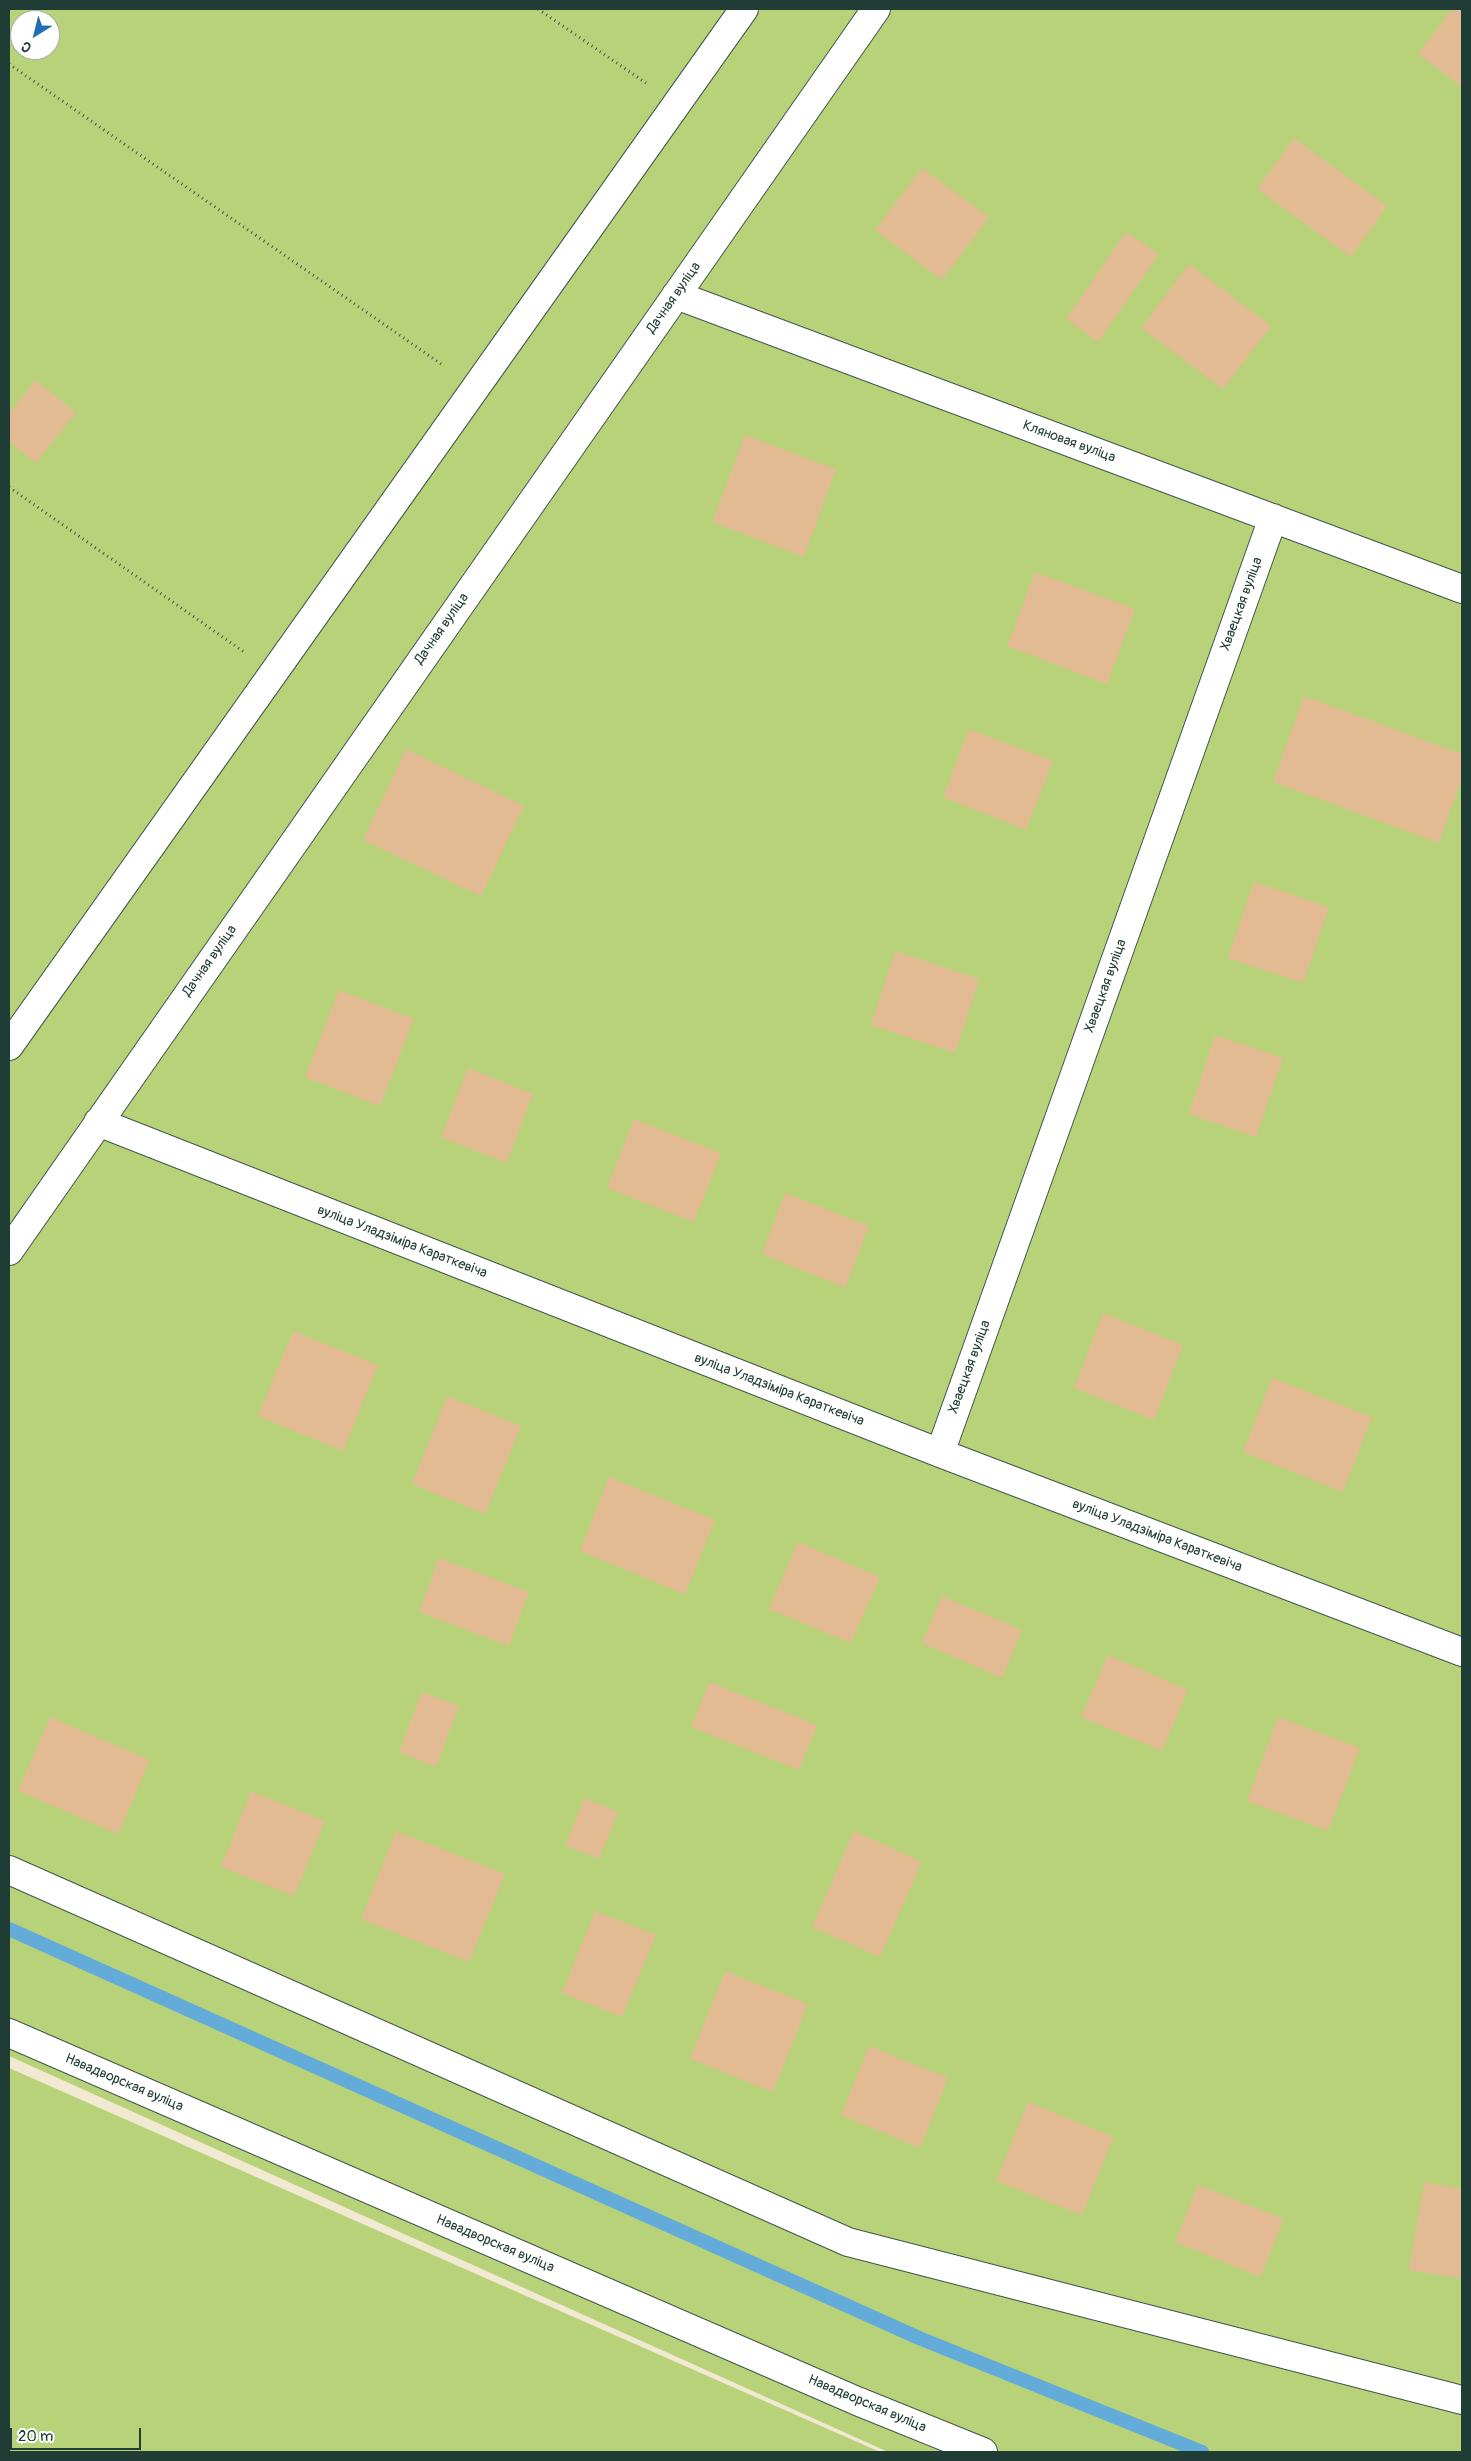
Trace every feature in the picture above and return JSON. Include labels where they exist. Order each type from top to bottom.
[{"type":"street","points":[[9,1046],[744,9]]},
{"type":"street","name":"Дачная вуліца","points":[[9,1251],[876,9]]},
{"type":"street","name":"Кляновая вуліца","points":[[676,295],[1462,589]]},
{"type":"street","name":"Хваецкая вуліца","points":[[940,1453],[1273,518]]},
{"type":"street","name":"вуліца Уладзіміра Караткевіча","points":[[98,1122],[940,1453],[1462,1652]]},
{"type":"street","points":[[9,1870],[848,2242],[1462,2400]]},
{"type":"street","name":"Навадворская вуліца","points":[[9,2034],[857,2401],[983,2452]]},
{"type":"path","points":[[538,9],[647,84],[671,112]]},
{"type":"path","points":[[9,64],[475,388]]},
{"type":"path","points":[[9,486],[273,673]]},
{"type":"green space","points":[[9,9],[1462,9],[1462,2452],[888,2452],[9,2056]]},
{"type":"green space","points":[[9,2068],[880,2452],[9,2452]]},
{"type":"building","points":[[1452,9],[1462,9],[1462,87],[1418,54]]},
{"type":"building","points":[[1294,138],[1387,206],[1351,257],[1257,189]]},
{"type":"building","points":[[922,168],[989,217],[942,280],[875,230]]},
{"type":"building","points":[[1126,232],[1159,254],[1098,342],[1066,319]]},
{"type":"building","points":[[1189,264],[1271,326],[1223,389],[1141,328]]},
{"type":"building","points":[[35,380],[76,412],[36,463],[9,441],[9,414]]},
{"type":"building","points":[[745,435],[836,469],[804,557],[712,522]]},
{"type":"building","points":[[1035,572],[1135,609],[1107,684],[1007,646]]},
{"type":"building","points":[[1304,696],[1462,754],[1462,778],[1439,843],[1273,782]]},
{"type":"building","points":[[969,729],[1053,761],[1026,830],[943,797]]},
{"type":"building","points":[[406,749],[524,806],[481,896],[363,840]]},
{"type":"building","points":[[1254,882],[1329,907],[1303,983],[1228,958]]},
{"type":"building","points":[[895,951],[979,979],[955,1053],[871,1025]]},
{"type":"building","points":[[339,990],[414,1019],[380,1106],[305,1077]]},
{"type":"building","points":[[1215,1035],[1283,1058],[1256,1137],[1189,1114]]},
{"type":"building","points":[[468,1068],[533,1094],[506,1163],[441,1137]]},
{"type":"building","points":[[634,1119],[721,1153],[694,1222],[607,1188]]},
{"type":"building","points":[[785,1193],[869,1226],[845,1288],[762,1254]]},
{"type":"building","points":[[1103,1313],[1183,1345],[1154,1420],[1074,1388]]},
{"type":"building","points":[[293,1331],[378,1365],[343,1451],[258,1416]]},
{"type":"building","points":[[1272,1378],[1372,1417],[1343,1492],[1243,1452]]},
{"type":"building","points":[[447,1396],[521,1426],[485,1514],[412,1484]]},
{"type":"building","points":[[609,1477],[715,1520],[685,1594],[580,1551]]},
{"type":"building","points":[[798,1542],[880,1577],[851,1643],[769,1609]]},
{"type":"building","points":[[439,1558],[529,1592],[509,1646],[419,1612]]},
{"type":"building","points":[[942,1596],[1022,1630],[1002,1678],[922,1643]]},
{"type":"building","points":[[1108,1655],[1188,1690],[1162,1751],[1081,1717]]},
{"type":"building","points":[[709,1682],[817,1725],[799,1770],[691,1727]]},
{"type":"building","points":[[422,1692],[459,1706],[436,1767],[399,1752]]},
{"type":"building","points":[[50,1717],[150,1760],[118,1834],[18,1791]]},
{"type":"building","points":[[1278,1717],[1360,1748],[1328,1831],[1247,1801]]},
{"type":"building","points":[[251,1791],[325,1821],[294,1896],[221,1867]]},
{"type":"building","points":[[585,1798],[618,1812],[599,1859],[565,1845]]},
{"type":"building","points":[[396,1831],[505,1874],[469,1962],[361,1919]]},
{"type":"building","points":[[854,1831],[922,1862],[880,1957],[812,1927]]},
{"type":"building","points":[[595,1911],[656,1935],[622,2017],[562,1993]]},
{"type":"building","points":[[725,1971],[808,2004],[773,2092],[690,2059]]},
{"type":"building","points":[[869,2046],[948,2078],[920,2148],[841,2115]]},
{"type":"building","points":[[1028,2102],[1114,2137],[1082,2215],[996,2181]]},
{"type":"building","points":[[1424,2182],[1462,2189],[1462,2279],[1409,2270]]},
{"type":"building","points":[[1198,2185],[1284,2219],[1260,2277],[1175,2242]]},
{"type":"waterway","points":[[9,1929],[919,2338],[1202,2452]]}]
